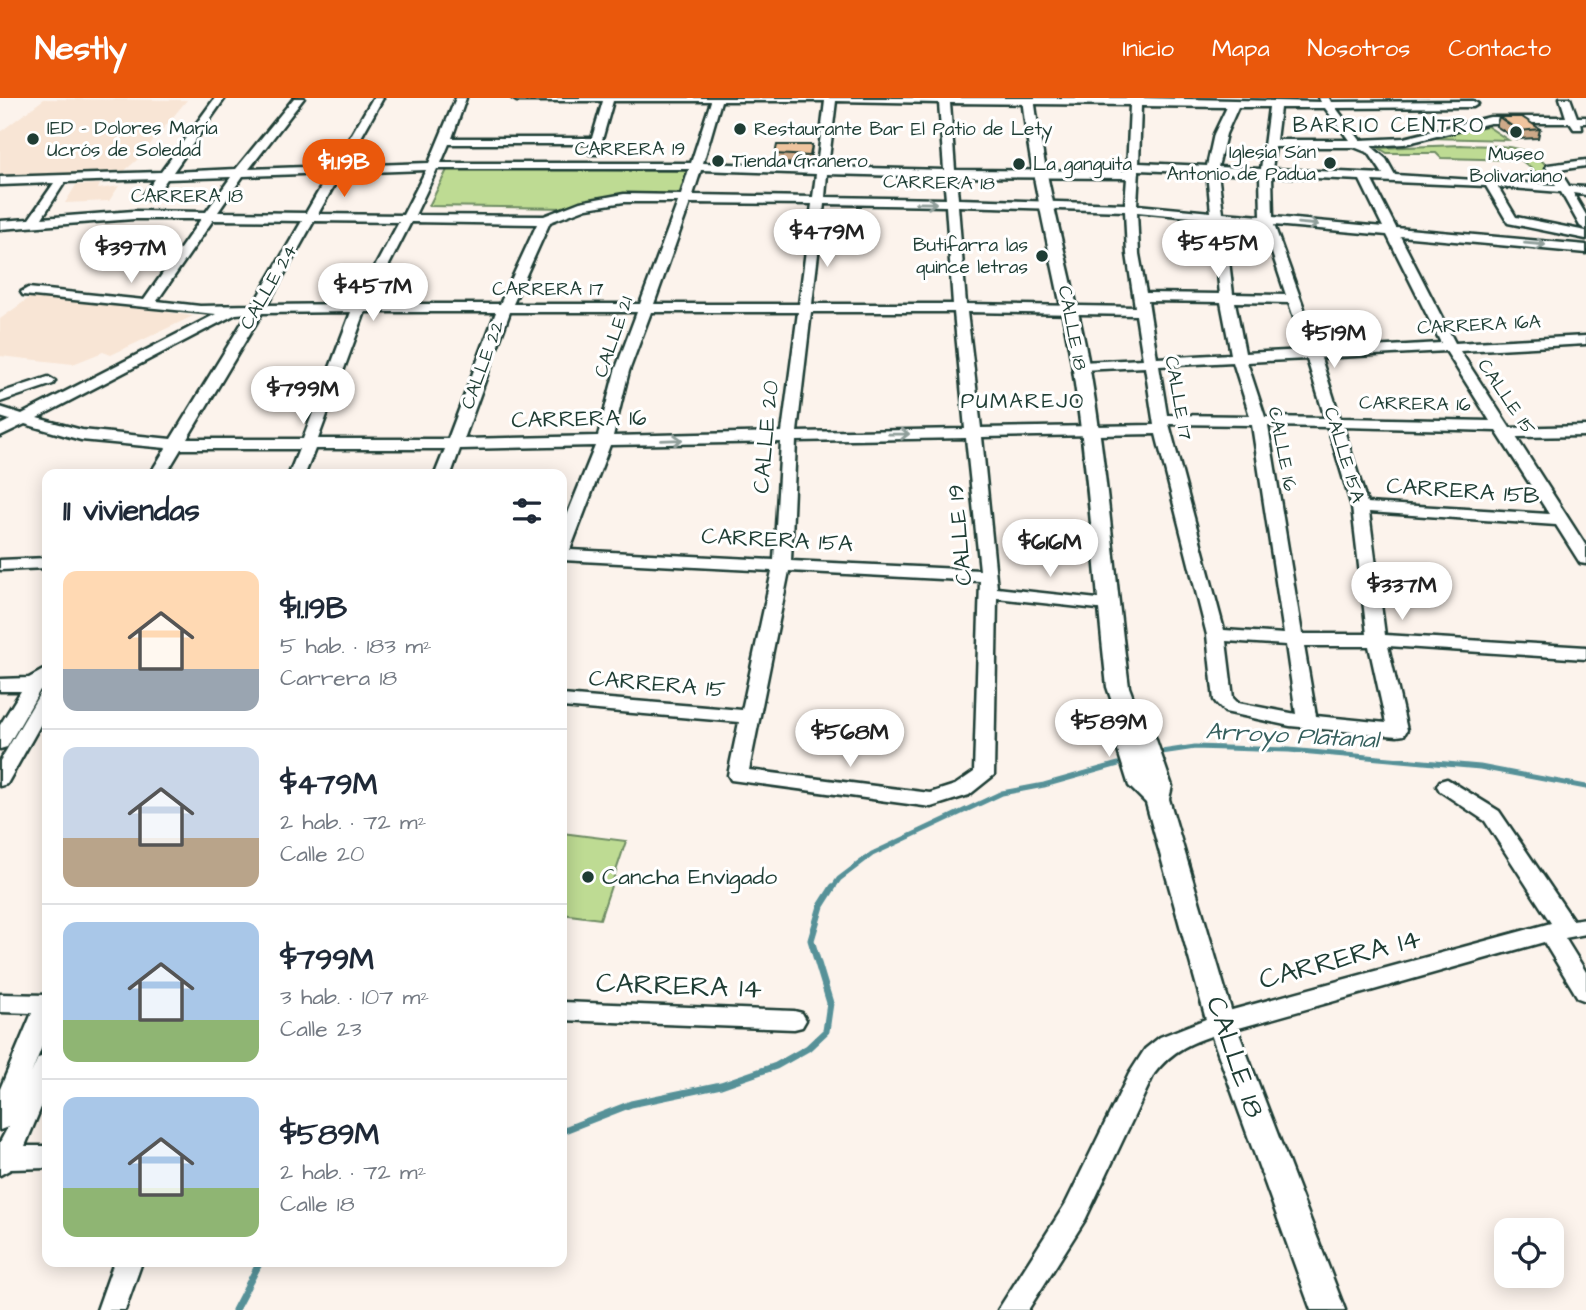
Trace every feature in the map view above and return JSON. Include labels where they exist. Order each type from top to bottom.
[{"type":"main road","name":"CALLE 18","points":[[1028,99],[1037,174],[1081,366],[1091,431],[1107,606],[1118,687],[1145,769],[1141,786],[1157,799],[1221,1023],[1328,1310]]},
{"type":"street","points":[[149,196],[220,98]]},
{"type":"street","points":[[148,304],[209,215],[299,98]]},
{"type":"street","name":"CALLE 24","points":[[161,469],[257,310],[378,98]]},
{"type":"street","points":[[299,469],[360,308],[436,166],[461,98]]},
{"type":"street","points":[[517,98],[829,98]]},
{"type":"street","name":"CALLE 21","points":[[567,536],[604,442],[622,371],[686,198],[717,98]]},
{"type":"street","name":"CALLE 20","points":[[741,777],[738,775],[749,717],[782,565],[789,437],[823,172],[829,98]]},
{"type":"street","points":[[838,98],[1136,99],[1408,105],[1470,101],[1490,120]]},
{"type":"street","name":"CALLE 19","points":[[741,777],[931,800],[962,790],[984,775],[989,584],[960,308],[944,98]]},
{"type":"street","points":[[1398,98],[1449,132]]},
{"type":"street","points":[[1565,98],[1579,122]]},
{"type":"street","points":[[589,166],[609,99]]},
{"type":"street","name":"CALLE 17","points":[[1136,99],[1131,208],[1133,254],[1162,424],[1216,635],[1224,701],[1232,708],[1307,722]]},
{"type":"street","name":"CALLE 16","points":[[1240,102],[1220,134],[1212,169],[1227,297],[1240,359],[1259,420],[1307,722]]},
{"type":"street","points":[[1325,102],[1357,144],[1376,154],[1391,177]]},
{"type":"street","name":"CALLE 15A","points":[[1275,104],[1266,172],[1267,221],[1313,354],[1360,507],[1377,640],[1397,730],[1307,722]]},
{"type":"street","points":[[1271,143],[1357,144],[1404,141],[1490,120],[1579,122]]},
{"type":"street","points":[[447,141],[597,141]]},
{"type":"street","points":[[1583,164],[1552,167],[1586,226]]},
{"type":"street","name":"CARRERA 19","points":[[0,183],[436,166],[696,166],[951,174],[1212,169],[1391,177],[1586,191]]},
{"type":"street","name":"CALLE 15","points":[[1364,176],[1449,345],[1586,559]]},
{"type":"street","name":"CARRERA 19","points":[[0,183],[60,183],[162,177]]},
{"type":"street","points":[[33,222],[60,183]]},
{"type":"street","points":[[1490,183],[1512,219],[1586,235]]},
{"type":"street","name":"CARRERA 18","points":[[0,225],[134,215],[409,216],[545,220],[605,199],[686,198],[1131,208],[1586,249]]},
{"type":"street","name":"CALLE 22","points":[[445,469],[504,309],[545,220]]},
{"type":"street","name":"CARRERA 17","points":[[27,292],[200,310],[1070,310],[1227,297],[1293,299]]},
{"type":"street","points":[[0,431],[234,310]]},
{"type":"street","name":"CARRERA 16A","points":[[1081,366],[1153,365],[1449,345],[1586,340]]},
{"type":"street","points":[[0,398],[48,381]]},
{"type":"street","name":"CARRERA 16","points":[[0,412],[93,437],[175,444],[604,442],[1091,431],[1162,424],[1259,420],[1586,431]]},
{"type":"street","name":"CARRERA 15B","points":[[1360,507],[1563,520]]},
{"type":"street","name":"CARRERA 15A","points":[[567,555],[782,565],[989,584],[1107,606]]},
{"type":"street","points":[[0,565],[42,563]]},
{"type":"street","points":[[1216,635],[1296,640],[1377,640],[1586,653]]},
{"type":"street","points":[[0,685],[42,685]]},
{"type":"street","points":[[0,742],[42,688]]},
{"type":"street","points":[[0,779],[42,689]]},
{"type":"street","name":"CARRERA 15","points":[[567,701],[749,717]]},
{"type":"street","points":[[1447,786],[1492,816],[1568,929],[1586,992]]},
{"type":"street","name":"CARRERA 14","points":[[1012,1310],[1049,1259],[1086,1192],[1146,1067],[1167,1044],[1221,1023],[1568,929]]},
{"type":"street","points":[[0,1003],[42,1004]]},
{"type":"street","name":"CARRERA 14","points":[[567,1011],[794,1020]]},
{"type":"street","points":[[0,1119],[42,1016]]},
{"type":"street","points":[[42,1076],[2,1160],[42,1157]]},
{"type":"street","points":[[111,1310],[126,1267]]},
{"type":"shaded area","points":[[44,99],[187,100],[138,159],[121,174],[0,178],[0,132]]},
{"type":"shaded area","points":[[100,184],[98,189],[119,186],[109,201],[65,203],[76,185]]},
{"type":"shaded area","points":[[32,296],[96,301],[193,316],[111,355],[103,352],[73,364],[0,356],[0,319]]},
{"type":"green space","points":[[1487,126],[1508,140],[1429,138]]},
{"type":"green space","points":[[1503,146],[1527,152],[1548,167],[1558,180],[1545,180],[1521,160],[1441,158],[1436,153],[1387,153],[1379,148]]},
{"type":"green space","points":[[448,168],[687,171],[679,195],[604,197],[569,208],[429,206]]},
{"type":"green space","name":"Cancha Envigado","points":[[567,834],[626,841],[600,919],[567,915]]},
{"type":"building","points":[[1499,117],[1522,117],[1540,129],[1519,131]]},
{"type":"building","points":[[777,145],[812,145],[810,156],[775,154]]},
{"type":"waterway","name":"Arroyo Platanal","points":[[1155,753],[1195,747],[1289,750],[1480,767],[1586,787]]},
{"type":"waterway","name":"Arroyo Platanal","points":[[832,889],[839,879],[872,854],[1002,793],[1044,785],[1129,761]]},
{"type":"waterway","name":"Arroyo Platanal","points":[[567,1129],[631,1104],[721,1085],[776,1066],[808,1048],[826,1031],[830,1003],[811,940],[821,906],[833,887]]},
{"type":"waterway","name":"Arroyo Platanal","points":[[235,1310],[257,1267]]},
{"type":"place","name":"Restaurante Bar El Patio de Lety","points":[[740,129]]},
{"type":"place","name":"Museo Bolivariano","points":[[1516,132]]},
{"type":"place","name":"IED - Dolores María Ucrós de Soledad","points":[[33,139]]},
{"type":"place","name":"Tienda Granero","points":[[718,161]]},
{"type":"place","name":"Iglesia San Antonio de Padua","points":[[1330,163]]},
{"type":"place","name":"La ganguita","points":[[1019,164]]},
{"type":"place","name":"Butifarra las quince letras","points":[[1042,256]]},
{"type":"place","name":"Cancha Envigado","points":[[588,877]]},
{"type":"district","name":"BARRIO CENTRO","points":[[1389,125]]},
{"type":"district","name":"PUMAREJO","points":[[1023,401]]}]
